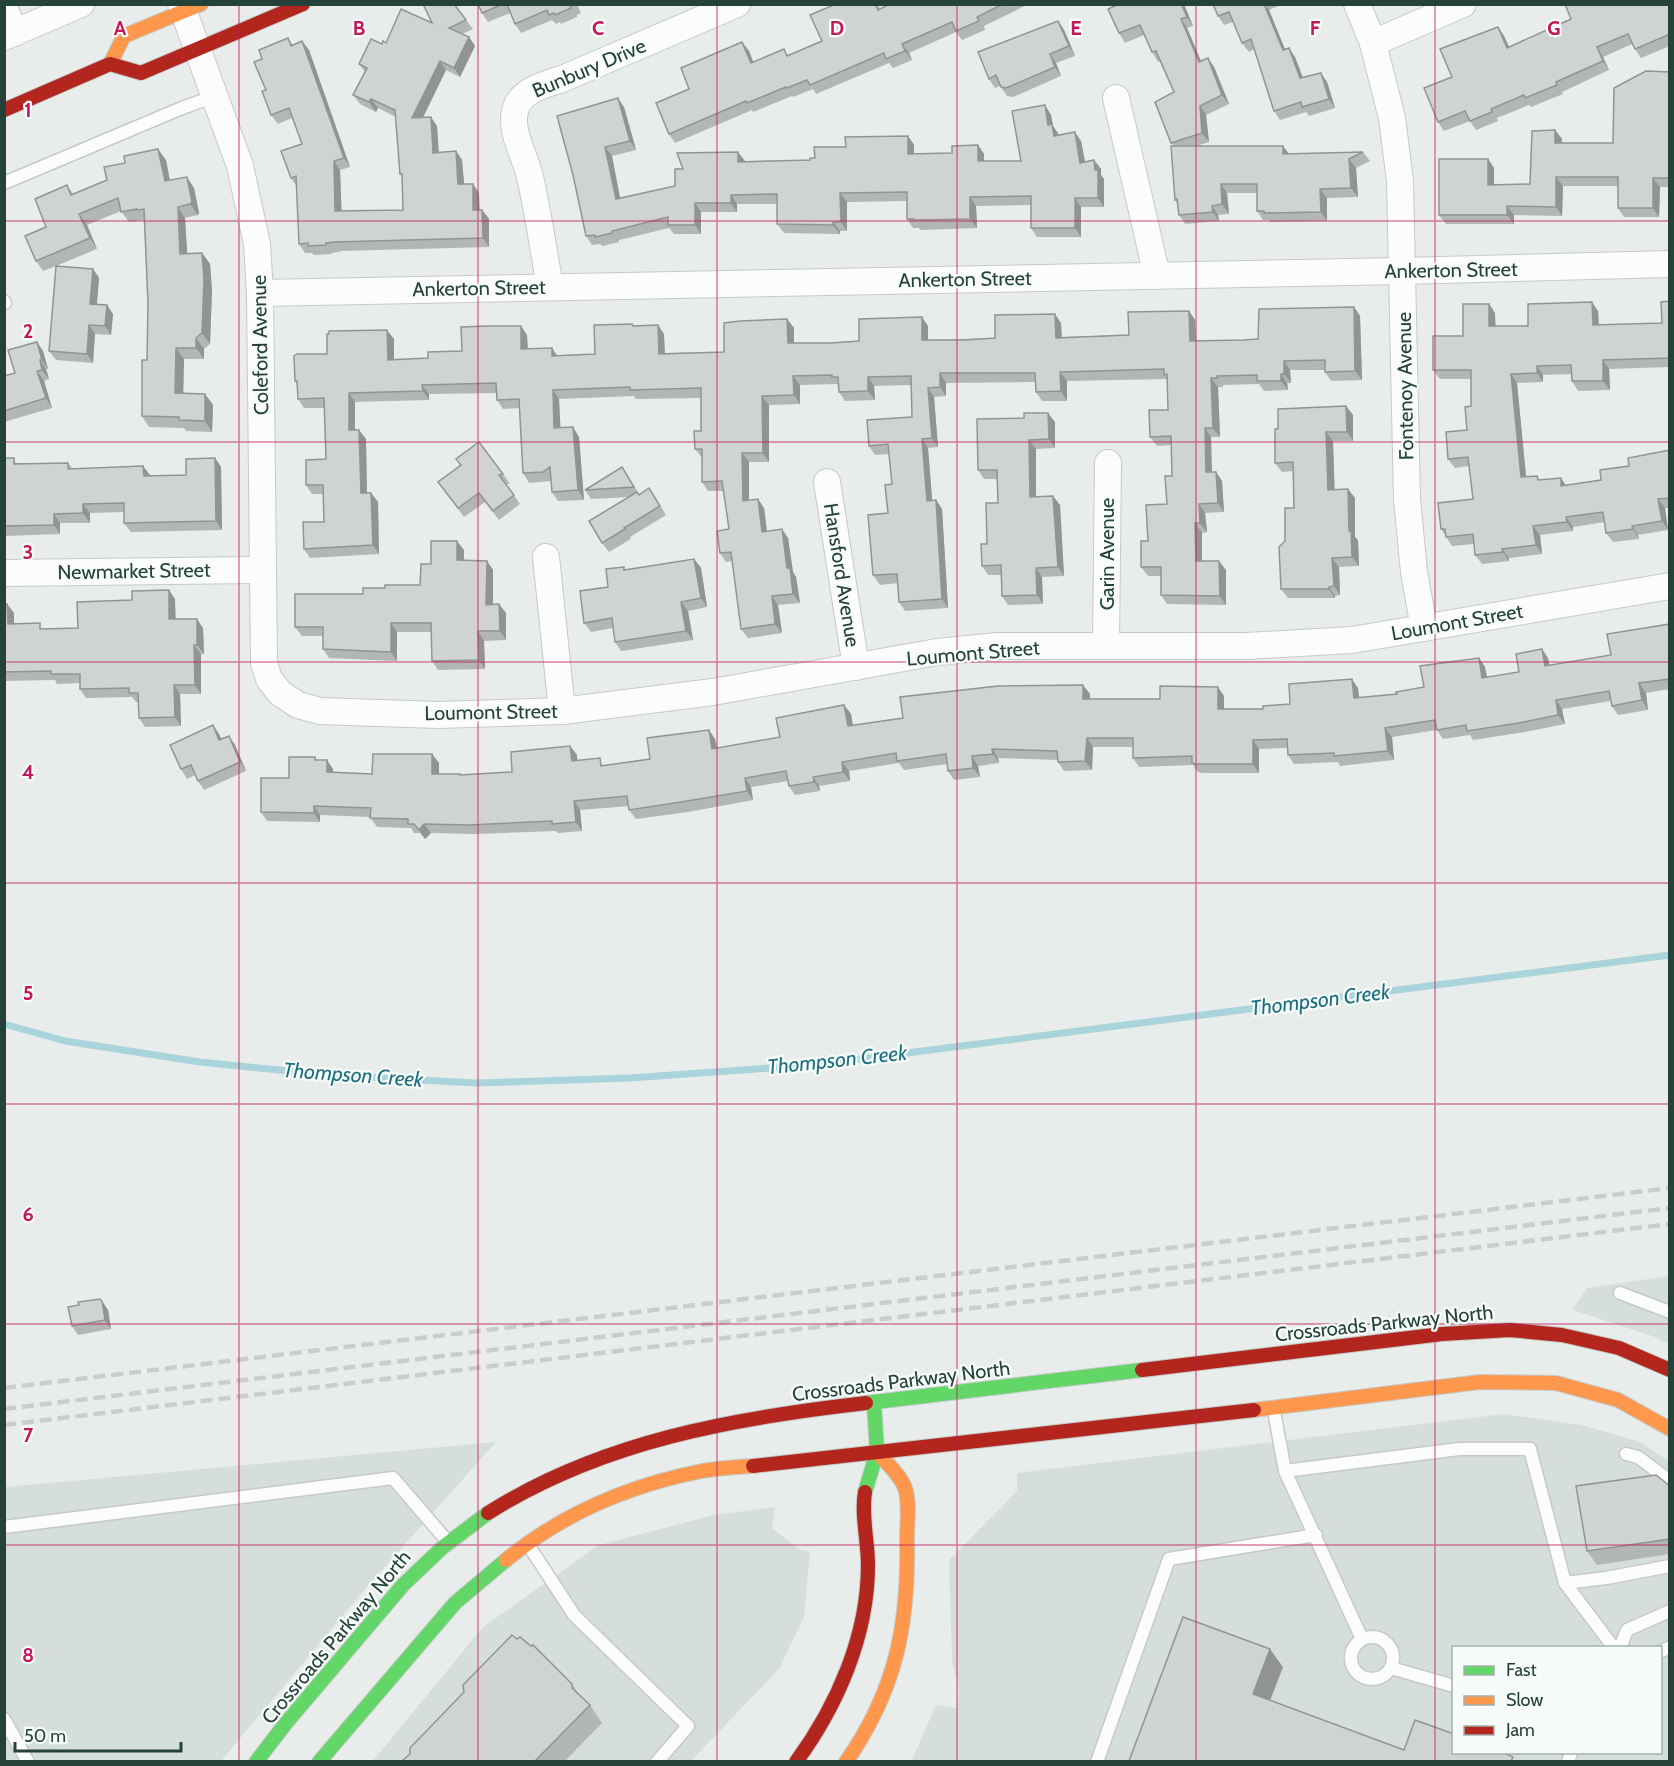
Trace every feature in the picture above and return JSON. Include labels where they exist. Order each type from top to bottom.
[{"type":"street","points":[[4,8],[10,35],[81,4]]},
{"type":"street","points":[[4,110],[110,64],[141,73],[303,4]]},
{"type":"street","name":"Bunbury Drive","points":[[550,286],[529,173],[514,124],[515,109],[525,95],[543,85],[737,4]]},
{"type":"street","name":"Fontenoy Avenue","points":[[1357,4],[1373,43],[1392,117],[1398,170],[1407,499],[1414,572],[1424,628]]},
{"type":"street","points":[[1373,43],[1463,4]]},
{"type":"street","points":[[110,64],[124,36],[189,7]]},
{"type":"street","name":"Coleford Avenue","points":[[189,7],[197,49],[240,166],[257,244],[260,293],[264,663],[269,679],[280,693]]},
{"type":"street","points":[[1116,98],[1156,276]]},
{"type":"street","name":"Ankerton Street","points":[[260,293],[1402,272],[1670,264]]},
{"type":"street","name":"Garin Avenue","points":[[1106,645],[1108,463]]},
{"type":"street","name":"Hansford Avenue","points":[[827,482],[856,667]]},
{"type":"street","points":[[546,557],[562,711]]},
{"type":"street","name":"Newmarket Street","points":[[4,573],[263,570]]},
{"type":"street","name":"Loumont Street","points":[[280,693],[298,705],[320,711],[438,715],[562,711],[713,692],[937,652],[998,646],[1278,644],[1352,640],[1670,586]]},
{"type":"street","name":"Crossroads Parkway North","points":[[256,1761],[389,1600],[428,1558],[501,1504],[514,1497],[592,1460],[642,1443],[746,1420],[874,1402],[1268,1361],[1443,1334],[1510,1330],[1562,1335],[1619,1348],[1670,1370]]},
{"type":"street","points":[[320,1761],[455,1603],[526,1539],[616,1496],[703,1471],[877,1452],[1273,1402],[1480,1382],[1556,1383],[1618,1400],[1670,1429]]},
{"type":"street","points":[[796,1761],[807,1748],[839,1692],[862,1622],[868,1567],[864,1494],[877,1452],[874,1402]]},
{"type":"street","points":[[846,1761],[877,1713],[895,1668],[903,1632],[908,1545],[905,1485],[877,1452]]},
{"type":"street","points":[[514,1497],[519,1516]]},
{"type":"lane","points":[[4,183],[215,96]]},
{"type":"lane","points":[[1620,1293],[1670,1312]]},
{"type":"lane","points":[[1273,1402],[1285,1471],[1362,1639]]},
{"type":"lane","points":[[1285,1471],[1459,1449],[1530,1449],[1565,1583],[1613,1646]]},
{"type":"lane","points":[[1626,1454],[1638,1457],[1670,1481]]},
{"type":"lane","points":[[4,1527],[393,1478],[448,1543]]},
{"type":"lane","points":[[1097,1761],[1169,1559],[1316,1535]]},
{"type":"lane","points":[[526,1539],[574,1615],[688,1726],[657,1761]]},
{"type":"lane","points":[[1565,1583],[1670,1566]]},
{"type":"lane","points":[[1620,1646],[1627,1630],[1670,1611]]},
{"type":"lane","points":[[1376,1636],[1388,1643],[1394,1655],[1391,1668],[1386,1674],[1373,1679],[1360,1675],[1352,1663],[1351,1656],[1357,1643],[1362,1639],[1376,1636]]},
{"type":"lane","points":[[1391,1668],[1452,1685]]},
{"type":"lane","points":[[4,1719],[28,1761]]},
{"type":"shaded area","points":[[1669,1276],[1669,1344],[1655,1337],[1573,1310],[1587,1288]]},
{"type":"shaded area","points":[[1504,1414],[1581,1425],[1638,1441],[1669,1461],[1669,1761],[911,1762],[936,1705],[957,1708],[958,1685],[952,1662],[949,1560],[1017,1491],[1017,1473]]},
{"type":"shaded area","points":[[496,1442],[367,1587],[221,1761],[5,1762],[5,1487]]},
{"type":"shaded area","points":[[775,1507],[772,1528],[800,1550],[810,1552],[804,1617],[779,1669],[691,1761],[372,1762],[483,1627],[599,1545],[714,1515]]},
{"type":"building","points":[[423,4],[454,4],[466,20],[449,28],[469,37],[454,68],[440,61],[412,118],[431,117],[433,153],[456,151],[458,184],[473,184],[473,210],[482,210],[483,238],[335,242],[308,246],[308,243],[299,244],[296,176],[291,178],[281,151],[302,144],[289,108],[271,115],[262,91],[266,90],[254,62],[262,59],[259,50],[288,38],[291,46],[302,41],[344,158],[334,161],[335,211],[403,210],[402,174],[400,174],[395,110],[371,99],[369,102],[353,95],[367,68],[359,64],[371,39],[382,44],[383,41],[386,43],[401,9],[432,23]]},
{"type":"building","points":[[478,4],[503,4],[482,13]]},
{"type":"building","points":[[507,4],[573,4],[571,8],[555,15],[554,13],[549,15],[547,10],[515,24]]},
{"type":"building","points":[[836,4],[875,4],[878,10],[890,4],[1003,4],[977,17],[979,21],[956,31],[952,22],[902,44],[905,51],[886,59],[884,53],[810,85],[807,80],[786,87],[747,103],[746,101],[669,134],[656,103],[689,89],[681,68],[742,42],[751,63],[784,49],[787,56],[822,41],[810,15]]},
{"type":"building","points":[[1119,4],[1181,4],[1187,17],[1181,19],[1199,62],[1208,58],[1222,95],[1200,106],[1202,133],[1171,143],[1155,102],[1174,92],[1156,51],[1152,52],[1140,25],[1119,33],[1108,9]]},
{"type":"building","points":[[1213,4],[1264,4],[1283,50],[1289,48],[1300,78],[1321,73],[1329,99],[1302,107],[1301,102],[1274,111],[1251,39],[1242,43],[1229,12],[1218,16]]},
{"type":"building","points":[[1565,4],[1670,4],[1670,34],[1635,49],[1628,34],[1597,47],[1603,61],[1556,82],[1557,85],[1525,98],[1524,95],[1470,121],[1465,111],[1438,122],[1424,88],[1452,77],[1440,49],[1498,27],[1507,48],[1571,19]]},
{"type":"building","points":[[1058,21],[1069,46],[1050,54],[1055,67],[1006,88],[1001,87],[996,75],[989,79],[978,52]]},
{"type":"building","points":[[1646,71],[1670,72],[1670,178],[1653,178],[1653,208],[1618,208],[1618,177],[1556,177],[1556,207],[1507,206],[1507,215],[1439,215],[1439,159],[1488,159],[1488,185],[1530,184],[1532,131],[1555,130],[1555,143],[1613,143],[1614,88]]},
{"type":"building","points":[[618,98],[630,141],[605,147],[616,199],[675,186],[675,169],[683,169],[677,153],[738,152],[738,162],[810,160],[810,158],[815,158],[814,147],[846,147],[845,137],[908,136],[908,154],[952,153],[952,146],[978,145],[978,161],[1021,161],[1012,111],[1045,105],[1048,125],[1052,124],[1054,136],[1075,132],[1080,163],[1094,160],[1095,170],[1098,170],[1098,198],[1075,198],[1075,228],[1031,228],[1031,196],[970,197],[970,219],[914,220],[907,219],[907,192],[840,193],[841,222],[833,222],[833,225],[777,224],[777,194],[731,195],[731,203],[695,203],[695,225],[668,225],[668,217],[595,237],[595,235],[586,236],[557,116]]},
{"type":"building","points":[[1171,146],[1283,146],[1283,154],[1363,152],[1349,159],[1351,188],[1320,189],[1321,212],[1264,213],[1264,211],[1257,211],[1257,184],[1221,184],[1222,204],[1212,206],[1213,212],[1179,215],[1177,199],[1175,200]]},
{"type":"building","points":[[158,149],[165,181],[187,177],[192,202],[178,207],[180,254],[202,253],[204,280],[202,333],[196,338],[196,348],[176,348],[175,393],[205,394],[205,421],[179,420],[179,417],[142,416],[142,360],[147,360],[148,303],[144,209],[121,212],[118,198],[79,214],[90,238],[36,261],[25,236],[46,227],[35,199],[67,185],[71,195],[107,180],[104,167],[125,163],[124,156]]},
{"type":"building","points":[[56,266],[93,269],[90,304],[107,305],[105,326],[89,325],[87,354],[49,351]]},
{"type":"building","points":[[1670,301],[1670,358],[1603,360],[1603,381],[1572,381],[1571,365],[1537,366],[1537,373],[1511,374],[1521,477],[1537,476],[1538,480],[1561,478],[1561,486],[1601,480],[1600,470],[1629,466],[1628,458],[1670,450],[1670,498],[1658,499],[1662,521],[1606,533],[1603,512],[1566,517],[1567,522],[1533,526],[1536,545],[1475,555],[1473,534],[1446,537],[1445,529],[1441,529],[1438,503],[1473,499],[1468,457],[1448,459],[1446,432],[1467,430],[1465,407],[1471,406],[1471,370],[1433,370],[1433,336],[1463,336],[1463,304],[1489,304],[1489,326],[1528,326],[1528,304],[1592,302],[1593,325],[1662,323],[1661,302]]},
{"type":"building","points":[[1354,307],[1355,371],[1325,372],[1325,360],[1284,361],[1284,374],[1281,374],[1281,381],[1257,381],[1257,375],[1211,378],[1213,428],[1205,428],[1206,472],[1216,472],[1218,503],[1199,504],[1200,523],[1195,523],[1196,561],[1219,561],[1220,596],[1161,595],[1161,567],[1141,567],[1141,541],[1148,541],[1146,505],[1167,504],[1165,476],[1172,476],[1171,436],[1150,437],[1149,410],[1168,410],[1167,374],[1164,375],[1164,369],[1060,372],[1061,391],[1036,392],[1035,373],[940,373],[940,387],[928,388],[932,438],[922,439],[927,501],[936,500],[942,599],[899,602],[897,574],[873,575],[868,515],[888,513],[885,485],[892,484],[888,444],[869,446],[867,420],[912,417],[911,376],[868,377],[868,391],[839,392],[838,377],[832,377],[832,375],[793,376],[794,395],[762,396],[763,453],[742,453],[743,501],[758,499],[762,532],[782,529],[793,594],[772,596],[775,624],[741,629],[731,552],[720,553],[717,531],[729,529],[722,481],[702,482],[702,449],[695,449],[694,431],[701,431],[701,388],[630,390],[630,387],[553,390],[554,428],[573,427],[578,490],[552,492],[550,467],[543,472],[523,473],[519,399],[497,400],[496,383],[422,385],[423,391],[349,393],[349,430],[359,430],[361,493],[371,493],[373,545],[304,549],[303,522],[324,522],[323,485],[306,485],[306,460],[326,459],[324,398],[298,399],[294,356],[297,354],[327,354],[329,331],[387,330],[388,360],[428,358],[428,352],[462,351],[461,327],[521,326],[521,349],[552,348],[552,356],[595,354],[594,325],[658,325],[659,354],[724,352],[724,323],[740,321],[787,319],[788,343],[831,343],[859,341],[859,319],[922,317],[922,340],[965,340],[995,338],[995,315],[1055,314],[1056,338],[1129,335],[1128,312],[1189,311],[1190,341],[1243,340],[1258,339],[1259,309]]},
{"type":"building","points":[[37,342],[42,370],[37,371],[46,398],[4,411],[4,376],[15,373],[8,350]]},
{"type":"building","points":[[1346,406],[1347,432],[1326,432],[1328,490],[1348,489],[1352,557],[1332,558],[1334,586],[1329,589],[1281,589],[1279,547],[1285,541],[1285,508],[1294,508],[1293,462],[1275,463],[1275,429],[1278,429],[1278,409]]},
{"type":"building","points":[[1024,413],[1048,413],[1049,439],[1029,440],[1030,497],[1053,496],[1058,567],[1036,568],[1037,595],[1002,596],[1001,565],[982,566],[981,544],[987,544],[986,503],[998,503],[997,470],[978,470],[977,419],[1024,418]]},
{"type":"building","points":[[479,442],[503,474],[499,475],[514,495],[493,511],[479,493],[458,508],[438,482],[461,465],[456,459]]},
{"type":"building","points":[[4,458],[14,458],[14,464],[68,463],[68,469],[143,466],[144,476],[186,475],[186,459],[215,458],[216,521],[124,523],[124,503],[83,504],[83,513],[54,514],[54,525],[4,526]]},
{"type":"building","points":[[622,467],[634,487],[585,490]]},
{"type":"building","points":[[649,488],[660,506],[602,543],[589,521],[637,492],[639,495]]},
{"type":"building","points":[[431,541],[457,541],[457,560],[487,561],[486,605],[499,604],[500,631],[478,631],[479,660],[432,661],[431,623],[391,623],[391,652],[323,649],[323,627],[295,627],[295,594],[363,594],[363,588],[385,588],[385,585],[420,585],[421,564],[431,564]]},
{"type":"building","points":[[694,559],[701,598],[681,602],[686,631],[615,642],[612,618],[584,623],[580,591],[608,587],[606,569],[624,567],[624,570]]},
{"type":"building","points":[[169,590],[169,619],[197,619],[197,645],[194,645],[195,685],[174,685],[175,717],[139,718],[138,693],[129,693],[129,688],[80,689],[80,674],[51,674],[51,671],[4,672],[4,604],[7,604],[8,624],[40,623],[40,629],[78,628],[77,602],[132,600],[132,591]]},
{"type":"building","points":[[1670,624],[1670,679],[1639,683],[1642,700],[1612,706],[1609,691],[1556,700],[1558,715],[1519,723],[1467,731],[1466,725],[1437,730],[1435,720],[1385,728],[1388,751],[1334,756],[1334,753],[1288,755],[1287,739],[1253,740],[1253,764],[1196,764],[1192,763],[1192,756],[1133,758],[1133,738],[1087,738],[1085,761],[1058,762],[1057,751],[992,749],[993,754],[972,756],[973,768],[948,771],[946,754],[897,761],[896,753],[842,762],[843,772],[813,777],[814,782],[789,786],[786,771],[745,778],[747,791],[629,810],[627,796],[574,801],[576,822],[424,824],[419,830],[414,824],[408,824],[408,819],[370,818],[371,808],[314,806],[314,813],[261,812],[261,778],[289,778],[289,757],[315,757],[315,760],[327,760],[327,772],[372,774],[373,754],[432,754],[432,774],[460,775],[512,772],[511,752],[570,746],[572,761],[600,758],[601,766],[650,759],[647,738],[709,730],[712,749],[780,737],[776,718],[844,705],[848,726],[903,718],[900,697],[998,686],[1083,685],[1083,699],[1160,699],[1160,686],[1218,687],[1218,709],[1263,709],[1263,706],[1290,704],[1289,684],[1352,679],[1354,698],[1397,694],[1396,692],[1424,687],[1420,666],[1479,658],[1482,678],[1519,672],[1516,654],[1542,649],[1545,666],[1611,655],[1607,634]]},
{"type":"building","points":[[213,725],[219,740],[229,736],[240,762],[198,781],[191,765],[181,769],[170,745]]},
{"type":"building","points":[[100,1299],[105,1320],[72,1326],[68,1307],[79,1305],[78,1302]]},
{"type":"building","points":[[1656,1475],[1670,1486],[1670,1539],[1587,1551],[1576,1486]]},
{"type":"building","points":[[1183,1617],[1270,1649],[1253,1694],[1404,1750],[1415,1720],[1452,1733],[1452,1754],[1506,1754],[1513,1757],[1511,1761],[1129,1761]]},
{"type":"building","points":[[512,1635],[533,1645],[590,1705],[535,1761],[402,1761],[410,1754],[410,1748],[464,1692],[463,1685]]},
{"type":"waterway","name":"Thompson Creek","points":[[4,1024],[65,1041],[200,1062],[328,1075],[476,1083],[630,1078],[813,1065],[1670,955]]},
{"type":"railway","points":[[4,1388],[1670,1188]]},
{"type":"railway","points":[[4,1409],[1670,1208]]},
{"type":"railway","points":[[4,1425],[1670,1224]]},
{"type":"traffic: fast","points":[[866,1403],[1142,1370]]},
{"type":"traffic: fast","points":[[865,1492],[877,1452],[874,1402]]},
{"type":"traffic: fast","points":[[256,1762],[286,1723],[403,1585],[443,1547],[488,1513]]},
{"type":"traffic: fast","points":[[319,1762],[455,1603],[506,1560]]},
{"type":"traffic: slow","points":[[110,64],[124,36],[201,4]]},
{"type":"traffic: slow","points":[[1254,1410],[1480,1382],[1556,1383],[1618,1400],[1670,1429]]},
{"type":"traffic: slow","points":[[846,1762],[877,1709],[888,1682],[902,1628],[905,1600],[907,1494],[900,1478],[877,1452]]},
{"type":"traffic: slow","points":[[506,1560],[574,1515],[624,1493],[649,1484],[702,1471],[753,1466]]},
{"type":"traffic: jam","points":[[4,110],[110,64],[141,73],[303,4]]},
{"type":"traffic: jam","points":[[1142,1370],[1442,1334],[1510,1330],[1562,1335],[1619,1348],[1670,1370]]},
{"type":"traffic: jam","points":[[488,1513],[532,1488],[577,1468],[670,1437],[767,1416],[866,1403]]},
{"type":"traffic: jam","points":[[753,1466],[1254,1410]]},
{"type":"traffic: jam","points":[[796,1762],[825,1718],[837,1694],[863,1618],[868,1565],[865,1492]]}]
